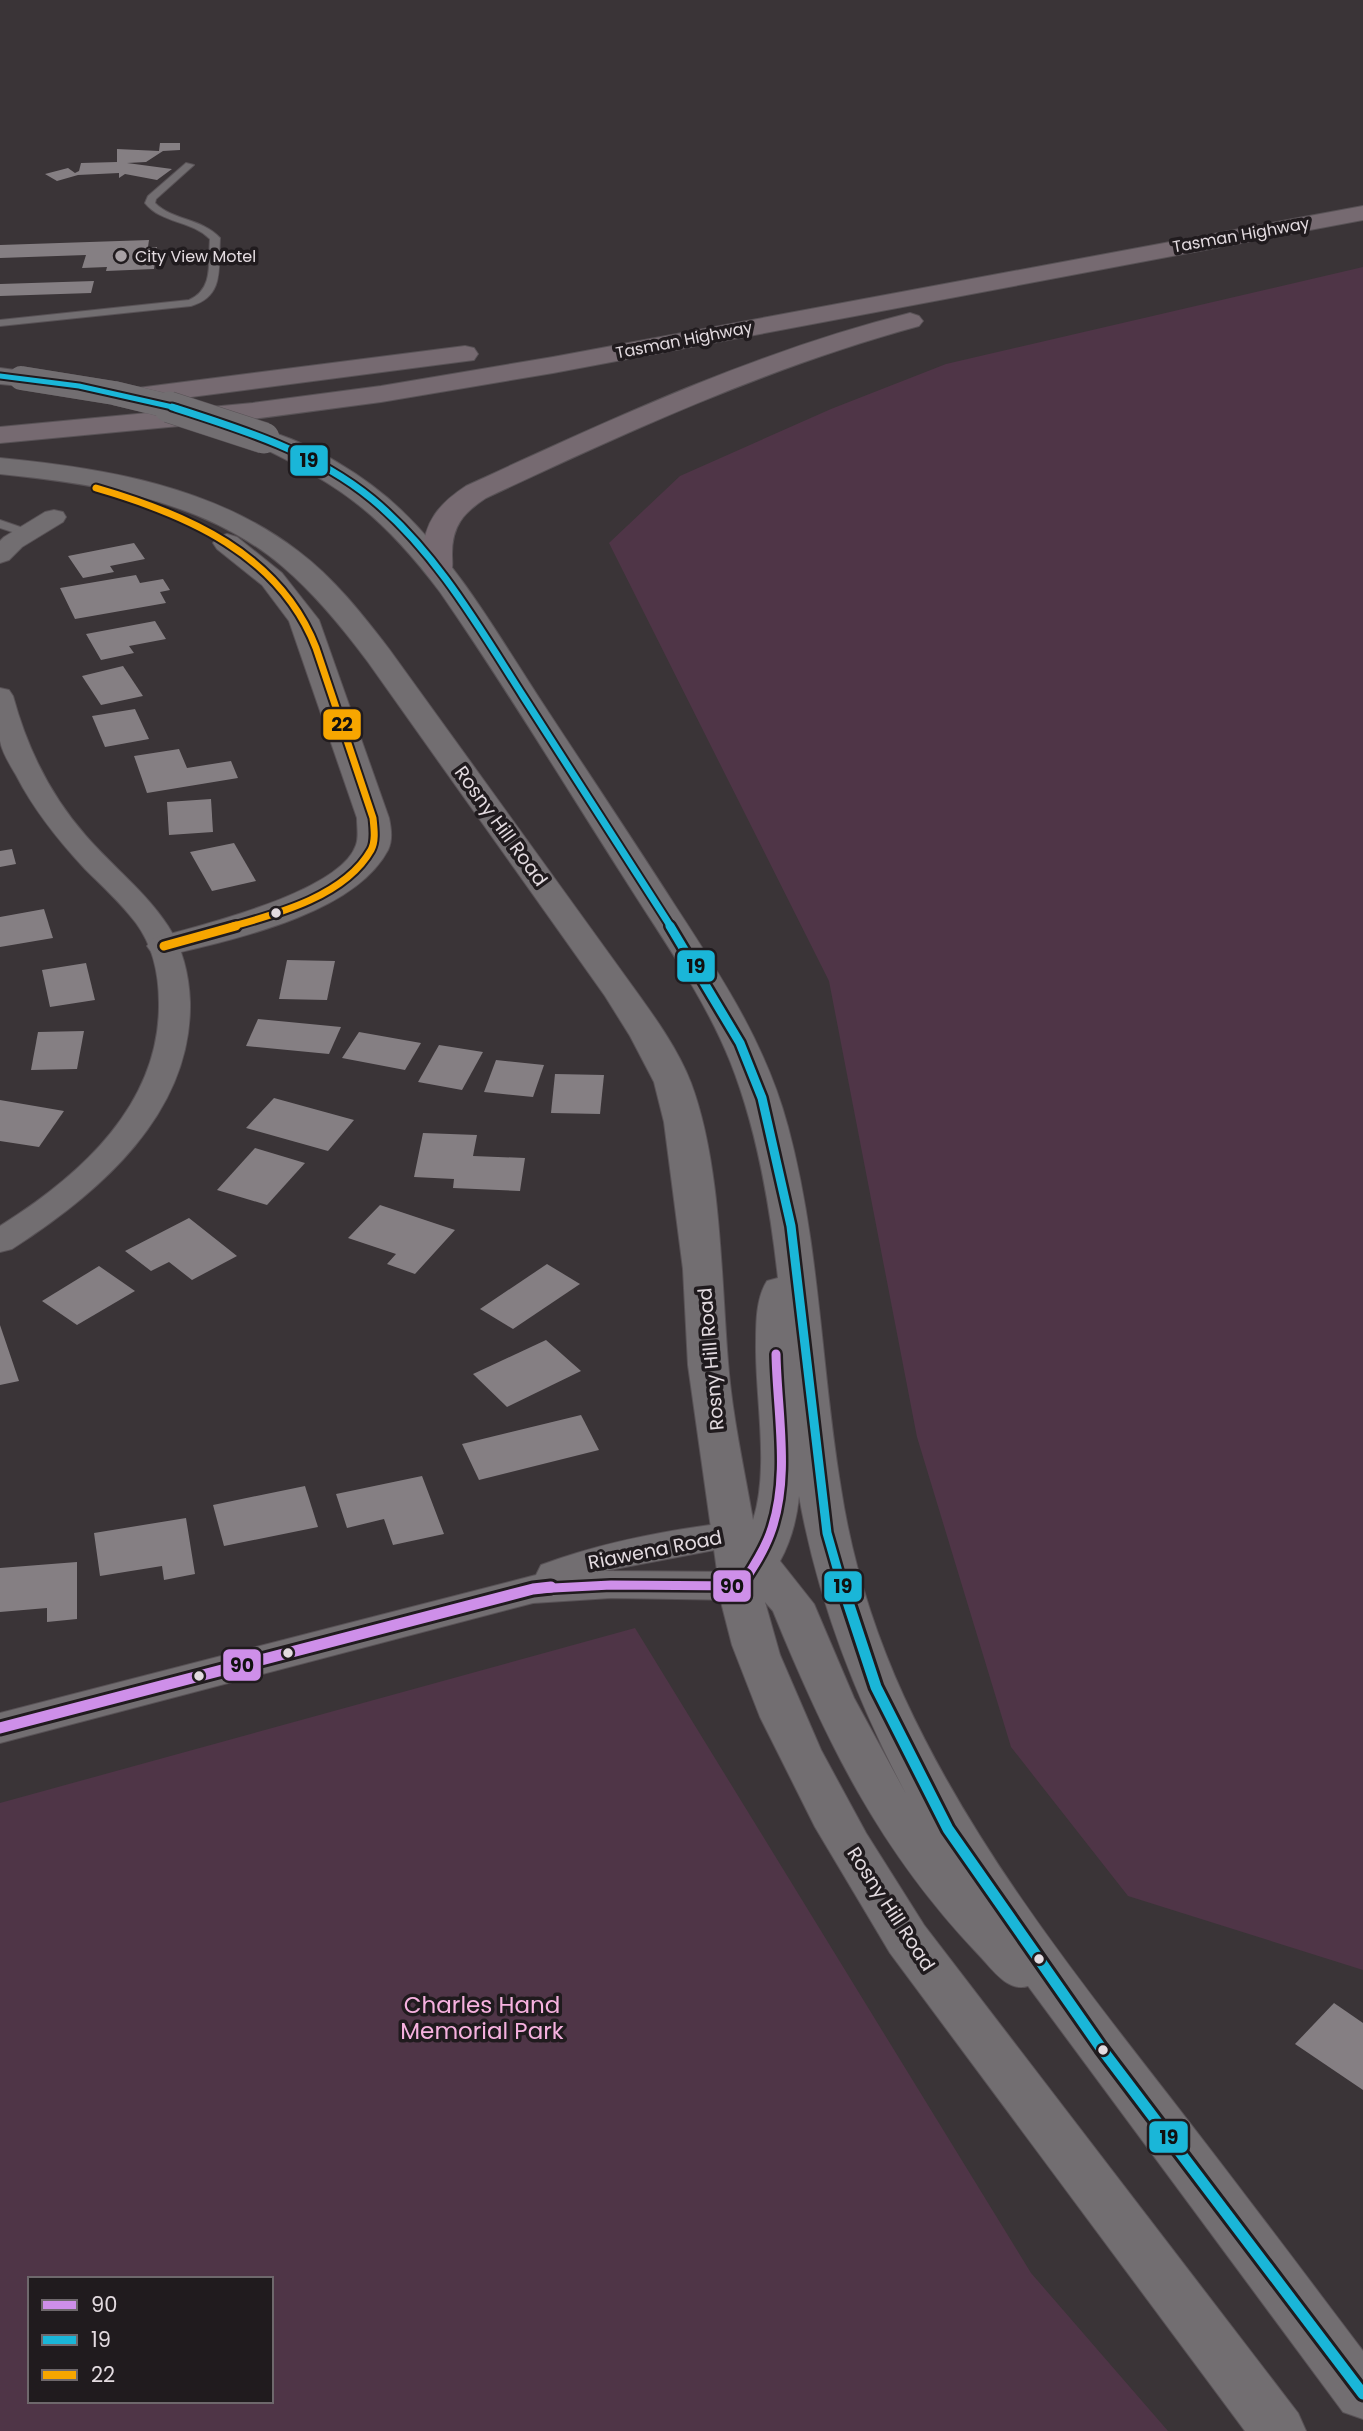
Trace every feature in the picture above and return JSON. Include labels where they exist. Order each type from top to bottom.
[{"type":"highway","name":"Tasman Highway","points":[[0,410],[253,383],[491,351],[642,326],[1104,239],[1363,194]]},
{"type":"highway","name":"Tasman Highway","points":[[0,435],[266,410],[440,384],[1363,214]]},
{"type":"highway","points":[[439,570],[440,528],[449,512],[460,502],[660,406],[749,370],[891,326],[1363,219]]},
{"type":"main road","points":[[11,377],[79,386],[164,404],[264,438],[313,462],[372,499],[411,536],[463,602],[699,971],[740,1043],[762,1098],[782,1176],[792,1241],[827,1533],[856,1632],[876,1687],[948,1829],[1101,2048],[1363,2394]]},
{"type":"main road","points":[[0,468],[106,490],[172,513],[197,525],[246,556],[271,579],[289,598],[312,636],[373,818],[373,848],[352,875],[316,896],[244,923],[164,946]]},
{"type":"main road","name":"Rosny Hill Road","points":[[0,468],[80,476],[159,495],[232,523],[292,560],[351,618],[621,994],[648,1036],[672,1082],[683,1122],[701,1256],[708,1365],[744,1562],[750,1635],[788,1734],[856,1858],[915,1950],[1278,2431]]},
{"type":"main road","points":[[792,1241],[777,1324],[777,1516],[744,1562],[792,1604],[831,1698],[872,1777],[926,1861],[967,1911],[1101,2048]]},
{"type":"street","points":[[0,555],[54,517]]},
{"type":"street","points":[[0,696],[11,738],[46,805],[89,857],[142,911],[164,946],[177,1003],[175,1030],[167,1062],[152,1097],[135,1125],[98,1168],[37,1219],[0,1241]]},
{"type":"street","name":"Riawena Road","points":[[500,1596],[586,1563],[681,1541],[744,1562]]},
{"type":"street","name":"Riawena Road","points":[[0,1728],[500,1596],[577,1584],[685,1588],[744,1562]]},
{"type":"lane","points":[[0,323],[191,303],[205,297],[212,284],[215,238],[200,226],[160,211],[150,203],[151,198],[189,165]]},
{"type":"lane","points":[[0,524],[28,533]]},
{"type":"lane","points":[[1297,2307],[1352,2344]]},
{"type":"green space","points":[[1363,267],[1363,1970],[1128,1896],[1011,1747],[917,1437],[829,981],[609,543],[680,476],[831,409],[946,364]]},
{"type":"green space","name":"Charles Hand Memorial Park","points":[[635,1628],[1031,2273],[1168,2431],[0,2431],[0,1803]]},
{"type":"building","points":[[160,143],[180,143],[180,150],[163,151],[146,162],[127,163],[172,169],[157,180],[125,174],[119,178],[119,173],[78,175],[57,181],[45,174],[68,168],[75,173],[79,171],[81,163],[117,162],[117,149],[159,151]]},
{"type":"building","name":"City View Motel","points":[[149,240],[148,247],[157,247],[154,269],[106,271],[107,267],[82,268],[86,255],[0,258],[0,245]]},
{"type":"building","name":"City View Motel","points":[[94,281],[91,293],[0,296],[0,284]]},
{"type":"building","points":[[134,543],[145,559],[110,566],[114,572],[83,578],[68,556]]},
{"type":"building","points":[[136,575],[140,583],[163,579],[170,590],[160,592],[166,603],[75,619],[60,588]]},
{"type":"building","points":[[155,621],[166,639],[129,646],[134,653],[101,660],[86,634]]},
{"type":"building","points":[[123,666],[143,696],[101,705],[82,676]]},
{"type":"building","points":[[135,709],[149,739],[105,747],[92,716]]},
{"type":"building","points":[[179,749],[187,768],[231,761],[238,778],[147,793],[134,756]]},
{"type":"building","points":[[211,799],[213,832],[169,835],[167,802]]},
{"type":"building","points":[[234,843],[256,881],[212,891],[190,852]]},
{"type":"building","points":[[12,849],[16,864],[0,867],[0,851]]},
{"type":"building","points":[[44,909],[53,938],[0,947],[0,917]]},
{"type":"building","points":[[287,960],[335,961],[327,1000],[279,999]]},
{"type":"building","points":[[86,963],[95,1000],[50,1007],[42,970]]},
{"type":"building","points":[[258,1019],[341,1027],[329,1054],[246,1046]]},
{"type":"building","points":[[84,1031],[77,1069],[31,1070],[38,1032]]},
{"type":"building","points":[[359,1032],[421,1043],[405,1070],[342,1058]]},
{"type":"building","points":[[439,1045],[483,1052],[462,1090],[418,1082]]},
{"type":"building","points":[[496,1060],[544,1065],[533,1097],[484,1092]]},
{"type":"building","points":[[555,1074],[604,1075],[600,1114],[551,1113]]},
{"type":"building","points":[[274,1098],[354,1120],[328,1151],[246,1128]]},
{"type":"building","points":[[0,1100],[64,1111],[39,1147],[0,1141]]},
{"type":"building","points":[[423,1133],[477,1135],[473,1156],[525,1158],[520,1191],[453,1188],[454,1179],[414,1177]]},
{"type":"building","points":[[255,1148],[305,1163],[267,1205],[217,1190]]},
{"type":"building","points":[[380,1205],[455,1230],[415,1274],[387,1264],[396,1254],[348,1238]]},
{"type":"building","points":[[189,1218],[237,1256],[192,1280],[169,1262],[151,1271],[125,1251]]},
{"type":"building","points":[[547,1264],[580,1284],[513,1329],[480,1309]]},
{"type":"building","points":[[99,1266],[135,1291],[77,1325],[42,1301]]},
{"type":"building","points":[[0,1325],[19,1381],[0,1385]]},
{"type":"building","points":[[546,1340],[581,1371],[507,1407],[473,1374]]},
{"type":"building","points":[[581,1415],[599,1450],[479,1480],[462,1444]]},
{"type":"building","points":[[422,1476],[444,1534],[393,1545],[384,1519],[347,1528],[336,1494]]},
{"type":"building","points":[[305,1486],[318,1527],[224,1546],[213,1505]]},
{"type":"building","points":[[186,1518],[195,1574],[164,1580],[162,1566],[100,1576],[94,1533]]},
{"type":"building","points":[[77,1562],[77,1619],[47,1622],[47,1608],[0,1612],[0,1568]]},
{"type":"building","points":[[1334,2003],[1363,2023],[1363,2090],[1295,2044]]},
{"type":"transit line","name":"19","points":[[0,376],[79,386],[164,404],[238,428],[290,450],[346,481],[372,499],[411,536],[463,602],[699,971],[740,1043],[762,1098],[791,1226],[827,1533],[856,1632],[876,1687],[905,1748],[948,1829],[1101,2048],[1363,2394]]},
{"type":"transit line","name":"22","points":[[96,488],[156,507],[215,534],[266,572],[288,596],[305,622],[316,648],[373,818],[374,838],[371,850],[357,869],[335,885],[278,912],[164,946]]},
{"type":"transit line","name":"90","points":[[0,1728],[533,1589],[611,1585],[741,1586],[759,1559],[771,1531],[777,1503],[780,1446],[776,1354]]},
{"type":"place","name":"City View Motel","points":[[121,256]]}]
